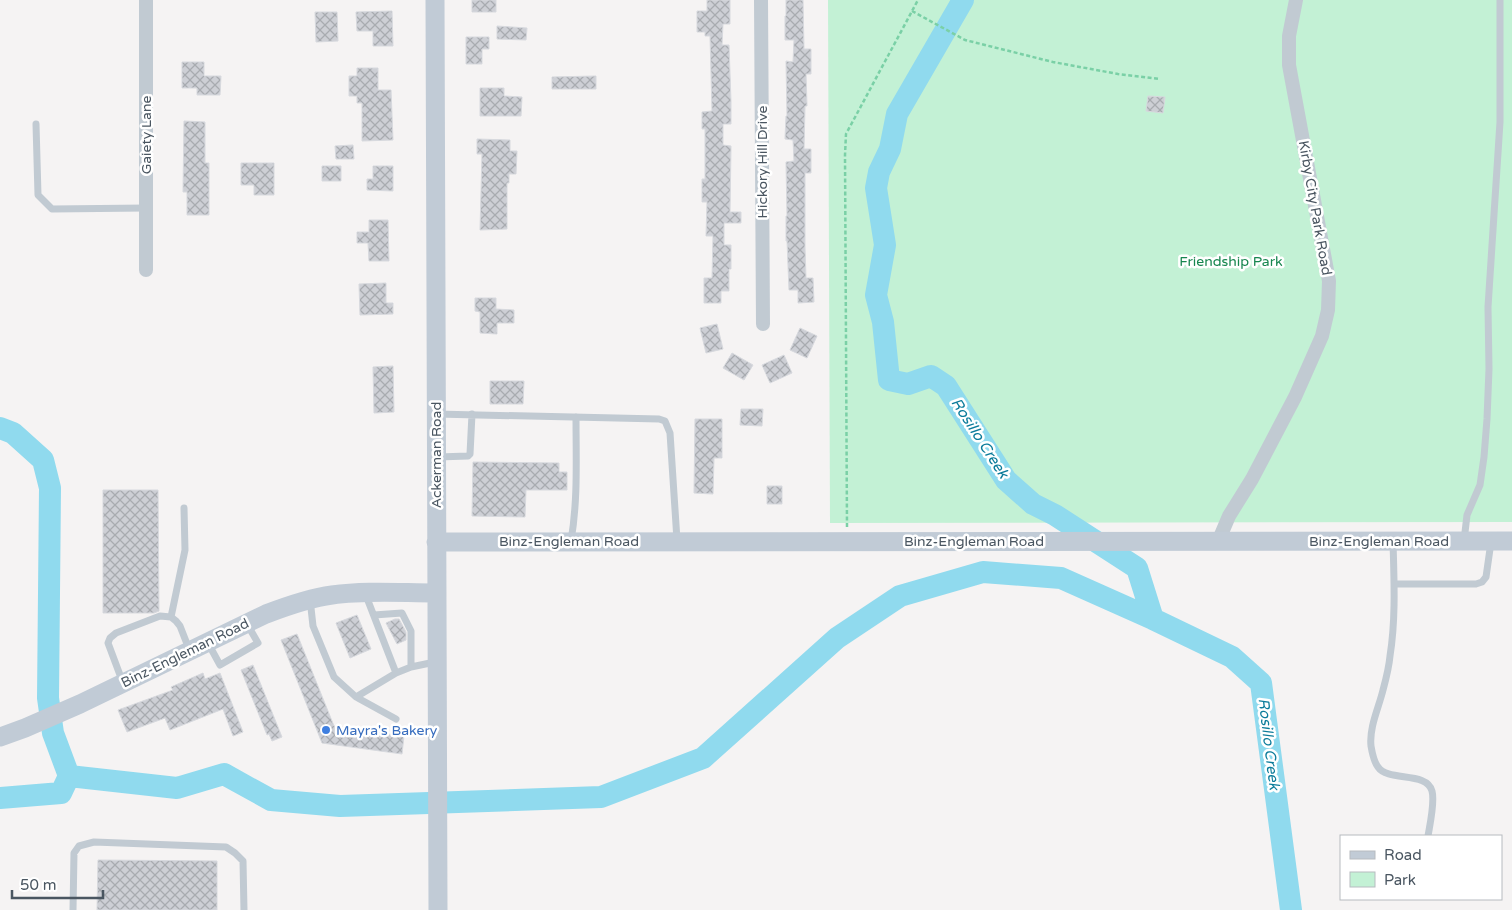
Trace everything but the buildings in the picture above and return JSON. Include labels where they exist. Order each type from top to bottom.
[{"type":"street","name":"Gaiety Lane","points":[[146,0],[146,270]]},
{"type":"street","name":"Ackerman Road","points":[[435,0],[438,910]]},
{"type":"street","name":"Hickory Hill Drive","points":[[762,0],[762,324]]},
{"type":"street","name":"Kirby City Park Road","points":[[1218,542],[1229,516],[1252,479],[1295,397],[1322,336],[1328,310],[1329,281],[1289,65],[1289,36],[1296,0]]},
{"type":"street","name":"Binz-Engleman Road","points":[[436,542],[1512,541]]},
{"type":"street","name":"Binz-Engleman Road","points":[[0,736],[25,728],[80,704],[247,623],[288,606],[310,599],[334,595],[436,593]]},
{"type":"lane","points":[[1464,541],[1468,515],[1480,485],[1487,428],[1489,369],[1488,308],[1500,122],[1500,0]]},
{"type":"lane","points":[[36,124],[38,195],[52,209],[146,208]]},
{"type":"lane","points":[[436,414],[659,419],[665,422],[670,433],[677,541]]},
{"type":"lane","points":[[436,457],[468,456],[470,454],[472,414]]},
{"type":"lane","points":[[571,541],[577,489],[576,417]]},
{"type":"lane","points":[[171,617],[184,550],[184,508]]},
{"type":"lane","points":[[1393,541],[1394,620],[1384,689],[1374,720],[1371,746],[1378,768],[1384,773],[1421,780],[1430,786],[1432,797],[1428,835]]},
{"type":"lane","points":[[1394,584],[1476,584],[1482,582],[1486,577],[1492,541]]},
{"type":"lane","points":[[365,593],[396,673]]},
{"type":"lane","points":[[310,599],[313,626],[334,677],[356,697],[396,719]]},
{"type":"lane","points":[[374,615],[402,614],[411,631],[411,667]]},
{"type":"lane","points":[[123,683],[108,643],[110,638],[116,633],[160,616],[171,617],[180,626],[190,651]]},
{"type":"lane","points":[[208,642],[220,665],[258,643],[247,623]]},
{"type":"lane","points":[[356,697],[396,673],[411,667],[437,662]]},
{"type":"lane","points":[[73,910],[74,853],[79,846],[94,842],[226,847],[235,852],[243,861],[244,910]]},
{"type":"path","points":[[847,541],[846,134],[918,0]]},
{"type":"path","points":[[912,11],[965,40],[1053,62],[1118,74],[1160,79]]},
{"type":"green space","name":"Friendship Park","points":[[828,0],[1512,0],[1512,522],[830,523]]},
{"type":"waterway","name":"Rosillo Creek","points":[[963,0],[897,114],[890,149],[879,172],[876,188],[885,245],[876,295],[883,322],[889,380],[908,384],[931,376],[946,386],[1006,480],[1033,504],[1055,515],[1137,568],[1153,619],[1232,657],[1261,683],[1291,910]]},
{"type":"waterway","points":[[0,428],[13,433],[43,460],[50,488],[48,698],[53,733],[69,776],[177,788],[224,774],[271,800],[340,806],[601,797],[703,758],[837,638],[900,596],[983,572],[1061,578],[1153,619]]},
{"type":"waterway","points":[[0,798],[61,793],[69,776]]},
{"type":"place","name":"Mayra's Bakery","points":[[326,730]]}]
